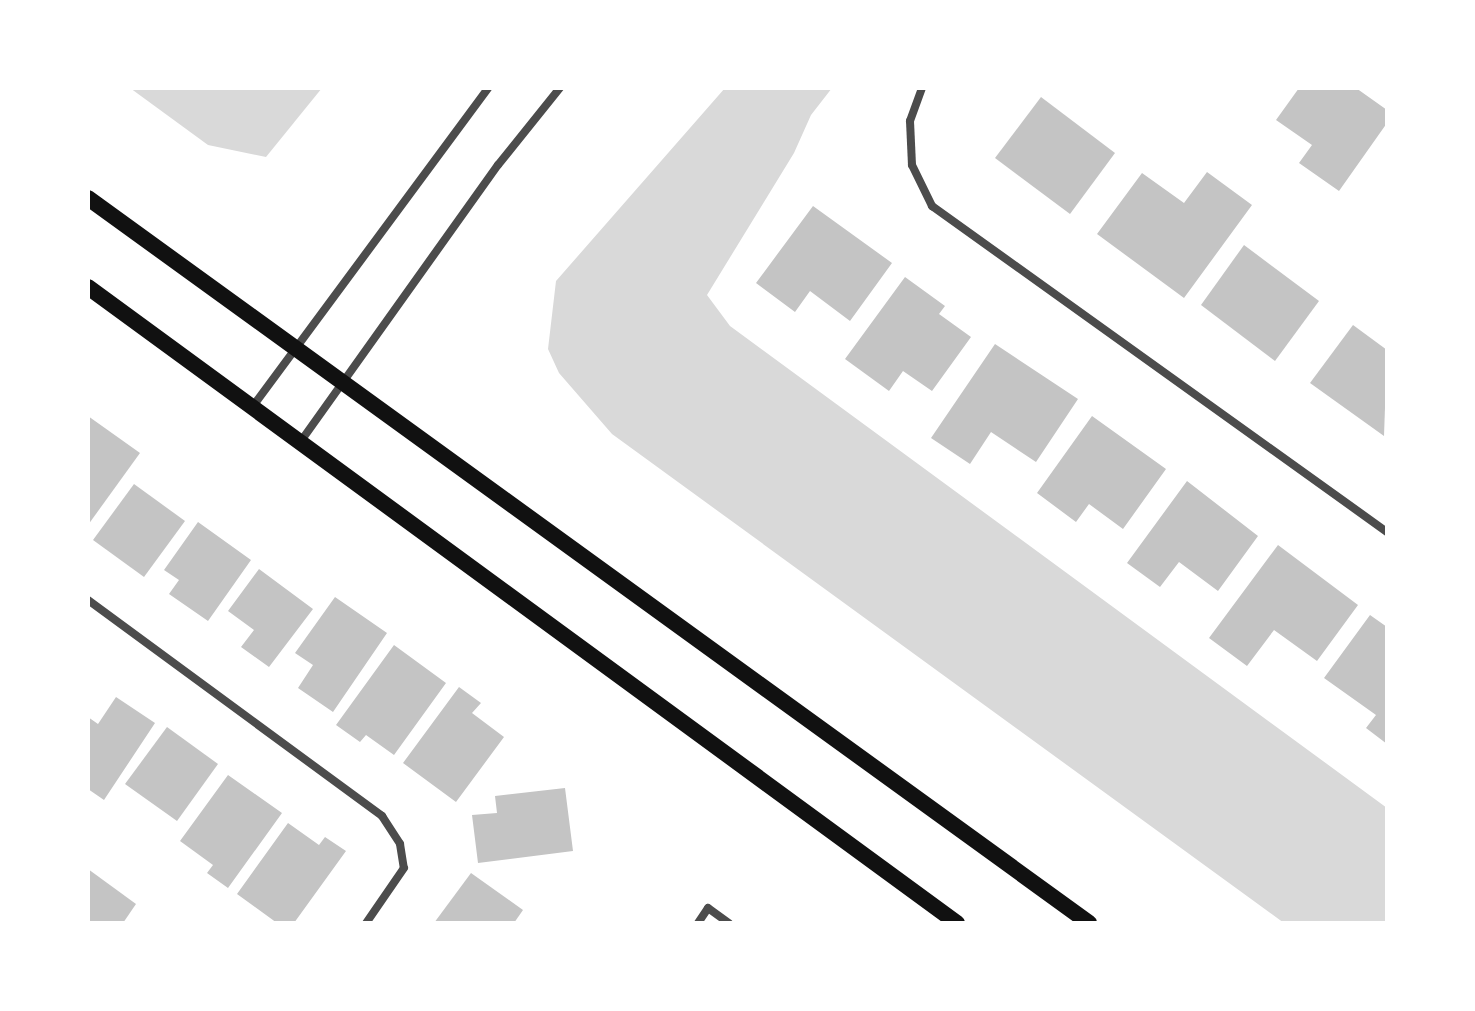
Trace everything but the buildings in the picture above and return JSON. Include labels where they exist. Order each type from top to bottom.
[{"type":"main road","points":[[88,198],[1089,923]]},
{"type":"main road","points":[[88,287],[957,923]]},
{"type":"street","points":[[253,406],[488,88]]},
{"type":"street","points":[[301,441],[560,88]]},
{"type":"street","points":[[922,88],[910,121],[912,165],[932,206],[1387,532]]},
{"type":"street","points":[[88,600],[382,816],[400,844],[404,868],[366,923]]},
{"type":"street","points":[[698,923],[708,908],[729,923]]},
{"type":"shaded area","points":[[130,88],[322,88],[266,157],[208,145]]},
{"type":"shaded area","points":[[725,88],[832,88],[811,115],[794,153],[707,295],[730,326],[1387,808],[1387,923],[1284,923],[612,434],[559,373],[548,349],[556,281]]}]
